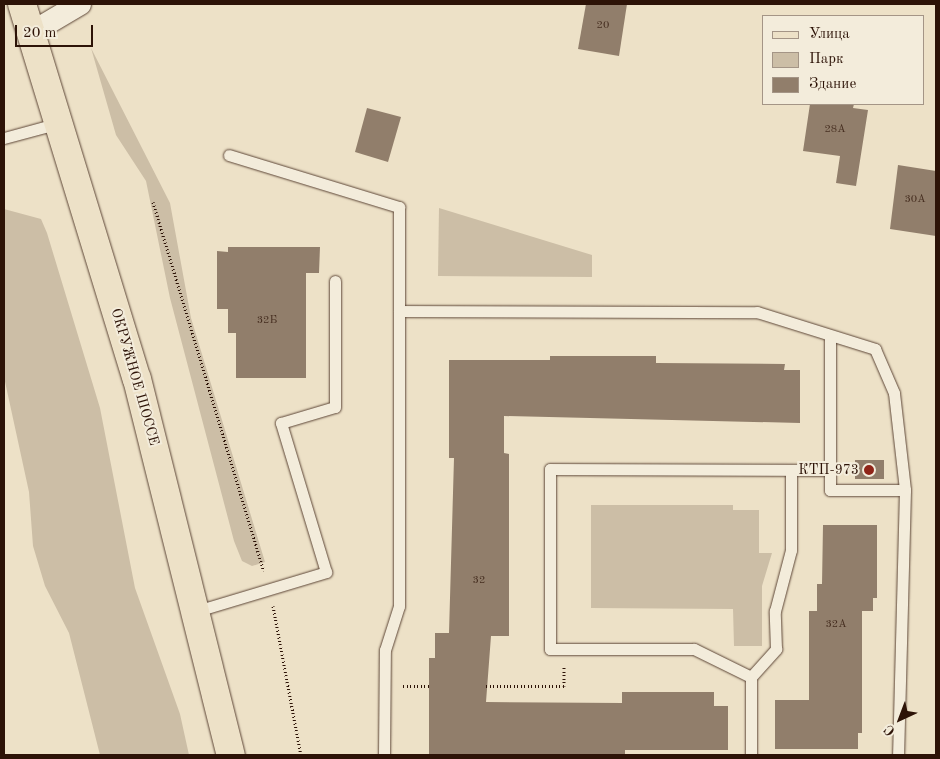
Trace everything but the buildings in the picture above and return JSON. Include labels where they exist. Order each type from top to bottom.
[{"type":"main road","name":"ОКРУЖНОЕ ШОССЕ","points":[[22,4],[56,124],[137,379],[197,611],[231,755]]},
{"type":"street","points":[[31,32],[80,4]]},
{"type":"lane","points":[[4,138],[56,124]]},
{"type":"lane","points":[[229,155],[399,206],[399,606],[385,650],[384,755]]},
{"type":"lane","points":[[197,611],[326,572],[281,423],[335,407],[335,281]]},
{"type":"lane","points":[[399,311],[757,312],[830,336],[855,339],[875,349],[886,368],[894,393],[905,490],[898,755]]},
{"type":"lane","points":[[830,336],[830,490],[905,490]]},
{"type":"lane","points":[[751,677],[694,649],[550,649],[550,469],[830,470]]},
{"type":"lane","points":[[751,755],[751,677],[776,649],[776,611],[791,550],[791,470]]},
{"type":"path","points":[[153,202],[270,589],[301,755]]},
{"type":"path","points":[[486,686],[564,686],[564,649]]},
{"type":"path","points":[[384,686],[429,686]]},
{"type":"green space","points":[[91,48],[170,203],[191,318],[265,562],[252,566],[242,561],[234,541],[170,298],[146,181],[116,135]]},
{"type":"green space","points":[[439,208],[592,255],[592,277],[438,276]]},
{"type":"green space","points":[[4,209],[41,219],[47,233],[100,408],[135,588],[180,714],[189,755],[100,755],[69,633],[45,586],[33,546],[29,492],[4,377]]},
{"type":"green space","points":[[591,505],[733,505],[733,510],[759,510],[759,553],[772,553],[762,586],[762,646],[734,646],[733,609],[591,608]]},
{"type":"place","name":"КТП-973","points":[[869,470]]}]
